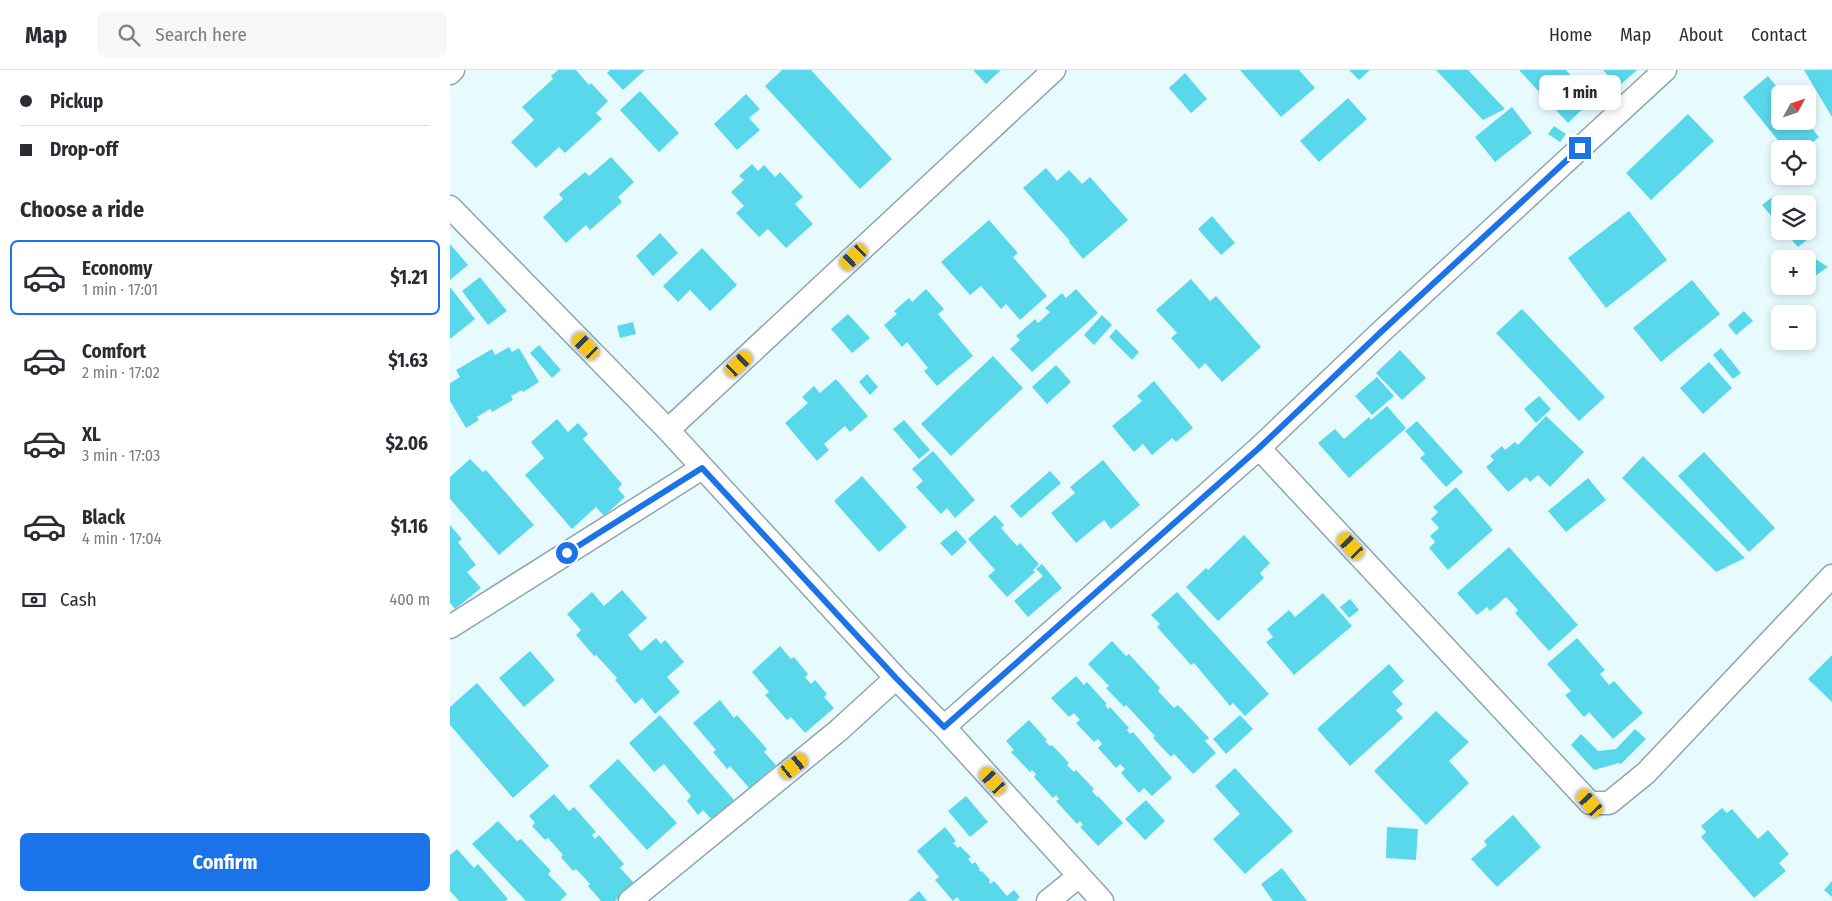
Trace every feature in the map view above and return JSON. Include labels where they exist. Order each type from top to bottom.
[{"type":"street","points":[[450,73],[453,70]]},
{"type":"street","points":[[668,430],[1054,70]]},
{"type":"street","points":[[944,727],[1259,448],[1382,331],[1666,70]]},
{"type":"street","points":[[450,206],[668,430],[896,678],[944,727],[1102,901]]},
{"type":"street","points":[[1259,448],[1590,803],[1609,803],[1646,773],[1832,576]]},
{"type":"street","points":[[450,627],[702,468]]},
{"type":"street","points":[[630,901],[839,730],[896,678]]},
{"type":"street","points":[[1048,901],[1079,876]]},
{"type":"building","points":[[558,70],[576,70],[589,85],[591,83],[608,101],[596,113],[602,119],[565,153],[559,147],[536,168],[511,142],[534,120],[522,107],[553,79],[551,76]]},
{"type":"building","points":[[610,70],[645,70],[623,90],[607,73]]},
{"type":"building","points":[[782,70],[811,70],[892,159],[860,189],[765,86]]},
{"type":"building","points":[[973,70],[1001,70],[986,84]]},
{"type":"building","points":[[1240,70],[1299,70],[1315,88],[1281,117]]},
{"type":"building","points":[[1349,70],[1370,70],[1359,80]]},
{"type":"building","points":[[1436,70],[1468,70],[1505,109],[1483,120]]},
{"type":"building","points":[[1519,70],[1566,70],[1593,99],[1568,123]]},
{"type":"building","points":[[1603,70],[1637,70],[1618,87]]},
{"type":"building","points":[[1804,70],[1832,70],[1832,117],[1816,90],[1816,85],[1813,85]]},
{"type":"building","points":[[1185,73],[1207,99],[1191,113],[1169,88]]},
{"type":"building","points":[[1768,76],[1776,85],[1771,85],[1771,130],[1813,130],[1819,137],[1816,140],[1778,140],[1743,97]]},
{"type":"building","points":[[640,91],[679,133],[659,152],[620,110]]},
{"type":"building","points":[[746,94],[760,109],[749,118],[760,130],[737,150],[714,124]]},
{"type":"building","points":[[1348,98],[1367,119],[1319,162],[1300,141]]},
{"type":"building","points":[[1512,107],[1532,133],[1495,162],[1475,137]]},
{"type":"building","points":[[1688,114],[1714,141],[1651,200],[1626,173]]},
{"type":"building","points":[[1554,126],[1566,134],[1560,142],[1548,134]]},
{"type":"building","points":[[611,157],[634,182],[618,197],[622,202],[590,230],[586,225],[566,243],[543,217],[563,199],[559,194],[585,172],[589,176]]},
{"type":"building","points":[[752,164],[758,171],[764,165],[775,177],[780,172],[803,197],[795,204],[813,224],[786,248],[768,229],[759,237],[736,213],[744,206],[731,192],[744,180],[739,176]]},
{"type":"building","points":[[1046,168],[1057,181],[1069,170],[1082,184],[1090,177],[1128,220],[1083,259],[1070,241],[1023,188]]},
{"type":"building","points":[[1771,198],[1771,216],[1762,205]]},
{"type":"building","points":[[1629,211],[1667,260],[1606,308],[1568,258]]},
{"type":"building","points":[[1212,216],[1235,243],[1221,255],[1198,229]]},
{"type":"building","points":[[989,220],[1018,253],[1013,257],[1047,296],[1020,320],[1006,304],[1001,309],[981,286],[970,295],[941,262]]},
{"type":"building","points":[[660,233],[678,253],[653,276],[636,256]]},
{"type":"building","points":[[1792,240],[1807,240],[1798,247]]},
{"type":"building","points":[[450,244],[468,265],[450,280]]},
{"type":"building","points":[[702,248],[737,285],[710,311],[690,290],[678,302],[663,286]]},
{"type":"building","points":[[1816,259],[1828,267],[1816,275]]},
{"type":"building","points":[[480,277],[507,311],[488,325],[462,291]]},
{"type":"building","points":[[1191,279],[1210,301],[1216,296],[1261,347],[1222,382],[1205,363],[1199,369],[1171,338],[1177,333],[1156,310]]},
{"type":"building","points":[[1692,280],[1720,314],[1661,362],[1633,328]]},
{"type":"building","points":[[450,287],[475,319],[450,339]]},
{"type":"building","points":[[926,289],[944,309],[938,314],[973,356],[937,386],[924,371],[928,368],[907,342],[902,347],[884,325],[897,314],[894,311],[909,298],[912,302]]},
{"type":"building","points":[[1076,289],[1098,313],[1032,372],[1010,349],[1020,340],[1016,336],[1035,319],[1038,323],[1050,312],[1045,308],[1062,293],[1066,298]]},
{"type":"building","points":[[1522,309],[1605,397],[1579,421],[1496,333]]},
{"type":"building","points":[[1744,311],[1753,321],[1736,335],[1728,325]]},
{"type":"building","points":[[848,314],[870,338],[852,353],[831,329]]},
{"type":"building","points":[[1102,315],[1112,325],[1094,345],[1084,335]]},
{"type":"building","points":[[633,322],[636,334],[620,338],[617,326]]},
{"type":"building","points":[[1116,329],[1139,352],[1132,360],[1109,337]]},
{"type":"building","points":[[539,345],[561,370],[552,378],[530,353]]},
{"type":"building","points":[[509,347],[512,352],[519,348],[539,382],[523,392],[522,390],[511,396],[513,400],[492,412],[490,409],[477,417],[479,420],[466,428],[450,401],[450,383],[460,377],[456,370],[492,349],[495,355]]},
{"type":"building","points":[[1721,348],[1741,373],[1733,379],[1713,355]]},
{"type":"building","points":[[1400,350],[1426,378],[1402,400],[1376,373]]},
{"type":"building","points":[[993,356],[1023,388],[951,456],[921,424]]},
{"type":"building","points":[[1709,362],[1732,388],[1703,414],[1680,388]]},
{"type":"building","points":[[1056,365],[1071,382],[1047,404],[1032,387]]},
{"type":"building","points":[[867,374],[878,387],[870,395],[859,382]]},
{"type":"building","points":[[1377,377],[1394,396],[1372,415],[1355,396]]},
{"type":"building","points":[[836,379],[868,416],[850,432],[845,426],[824,444],[829,450],[817,461],[785,423],[808,403],[802,397],[814,386],[820,393]]},
{"type":"building","points":[[1154,381],[1193,428],[1176,442],[1172,438],[1152,455],[1143,444],[1134,452],[1112,426],[1142,401],[1137,396]]},
{"type":"building","points":[[1539,396],[1551,409],[1536,423],[1524,409]]},
{"type":"building","points":[[1387,406],[1406,428],[1349,478],[1318,443],[1335,429],[1344,439],[1369,417],[1371,420]]},
{"type":"building","points":[[1546,416],[1584,452],[1550,487],[1538,475],[1530,482],[1526,477],[1508,492],[1486,467],[1494,460],[1490,456],[1502,446],[1505,450],[1515,442],[1518,445]]},
{"type":"building","points":[[557,419],[568,432],[578,423],[588,434],[583,439],[622,484],[618,489],[625,497],[604,516],[596,507],[572,529],[525,475],[544,458],[531,442]]},
{"type":"building","points":[[904,420],[930,450],[919,459],[893,429]]},
{"type":"building","points":[[1417,421],[1463,472],[1446,487],[1420,458],[1425,454],[1405,431]]},
{"type":"building","points":[[933,451],[975,500],[955,518],[947,508],[941,514],[916,487],[923,481],[912,469]]},
{"type":"building","points":[[1704,452],[1775,528],[1749,552],[1678,476]]},
{"type":"building","points":[[1643,456],[1745,558],[1716,572],[1622,478]]},
{"type":"building","points":[[470,459],[483,472],[486,470],[534,525],[499,555],[450,499],[450,477]]},
{"type":"building","points":[[1103,460],[1140,505],[1111,529],[1104,520],[1076,543],[1051,513],[1075,493],[1070,487]]},
{"type":"building","points":[[1050,471],[1061,483],[1021,518],[1010,506]]},
{"type":"building","points":[[862,476],[907,527],[879,552],[834,501]]},
{"type":"building","points":[[1588,478],[1606,500],[1566,532],[1548,511]]},
{"type":"building","points":[[1456,487],[1493,530],[1448,570],[1429,548],[1435,542],[1430,536],[1439,528],[1431,519],[1438,512],[1433,507]]},
{"type":"building","points":[[995,515],[1004,525],[1001,528],[1017,546],[1020,543],[1039,564],[1033,570],[1035,572],[1007,597],[988,576],[995,570],[968,539]]},
{"type":"building","points":[[450,525],[462,539],[458,542],[476,565],[467,572],[481,588],[455,609],[450,603]]},
{"type":"building","points":[[956,530],[967,542],[952,556],[940,543]]},
{"type":"building","points":[[1244,535],[1270,563],[1260,573],[1264,578],[1218,621],[1186,587],[1206,568],[1208,570]]},
{"type":"building","points":[[1509,547],[1578,625],[1549,651],[1515,613],[1518,610],[1506,597],[1490,611],[1487,607],[1477,615],[1457,593]]},
{"type":"building","points":[[1042,564],[1062,588],[1028,617],[1014,601],[1043,576],[1036,569]]},
{"type":"building","points":[[622,590],[647,618],[628,635],[641,651],[656,638],[661,644],[665,640],[684,662],[667,677],[680,692],[655,714],[642,698],[635,704],[615,680],[617,678],[576,635],[581,630],[567,614],[592,592],[604,606]]},
{"type":"building","points":[[1177,592],[1269,694],[1245,716],[1233,703],[1230,706],[1194,663],[1191,665],[1157,627],[1160,624],[1151,615]]},
{"type":"building","points":[[1323,593],[1352,626],[1294,675],[1266,642],[1273,637],[1267,629],[1289,610],[1295,617]]},
{"type":"building","points":[[1350,599],[1359,610],[1349,618],[1340,607]]},
{"type":"building","points":[[1577,638],[1605,670],[1600,674],[1609,685],[1614,681],[1643,713],[1613,739],[1589,712],[1584,717],[1565,695],[1571,691],[1547,664]]},
{"type":"building","points":[[1112,641],[1126,656],[1129,654],[1160,688],[1158,691],[1174,708],[1178,705],[1209,738],[1205,741],[1216,753],[1193,774],[1174,754],[1171,757],[1153,738],[1155,736],[1126,705],[1124,707],[1106,688],[1109,686],[1088,664]]},
{"type":"building","points":[[780,646],[791,659],[794,657],[808,674],[805,677],[811,684],[815,680],[827,694],[824,697],[834,708],[805,733],[791,717],[787,720],[765,695],[769,692],[752,672]]},
{"type":"building","points":[[530,651],[555,680],[524,707],[499,678]]},
{"type":"building","points":[[1832,655],[1832,702],[1808,679]]},
{"type":"building","points":[[1389,664],[1404,681],[1392,692],[1403,704],[1396,710],[1403,718],[1350,766],[1317,729]]},
{"type":"building","points":[[1076,676],[1084,685],[1087,682],[1107,704],[1105,705],[1108,709],[1110,707],[1129,728],[1127,730],[1130,734],[1133,732],[1172,778],[1152,796],[1144,788],[1139,793],[1121,773],[1125,769],[1120,764],[1116,768],[1098,748],[1102,744],[1098,739],[1094,742],[1076,723],[1080,720],[1074,713],[1069,717],[1051,698]]},
{"type":"building","points":[[477,683],[549,766],[513,798],[450,725],[450,707]]},
{"type":"building","points":[[720,700],[734,718],[737,715],[767,749],[764,752],[776,765],[749,788],[730,766],[727,769],[713,752],[716,750],[693,723]]},
{"type":"building","points":[[1436,711],[1469,742],[1449,761],[1469,783],[1426,825],[1374,771]]},
{"type":"building","points":[[660,715],[734,800],[711,819],[703,810],[698,815],[687,801],[691,796],[664,764],[654,772],[629,743]]},
{"type":"building","points":[[1240,715],[1253,729],[1226,754],[1213,739]]},
{"type":"building","points":[[1029,720],[1047,740],[1045,741],[1050,746],[1052,745],[1069,763],[1067,765],[1074,772],[1076,770],[1094,789],[1092,791],[1097,797],[1123,823],[1098,846],[1080,827],[1083,825],[1080,821],[1077,824],[1056,801],[1059,799],[1056,795],[1053,798],[1034,777],[1036,774],[1032,770],[1030,772],[1011,752],[1014,750],[1006,741]]},
{"type":"building","points":[[1635,729],[1646,739],[1621,764],[1594,770],[1571,745],[1581,734],[1598,751],[1616,749]]},
{"type":"building","points":[[618,759],[677,823],[647,850],[589,786]]},
{"type":"building","points":[[1235,768],[1293,831],[1245,874],[1213,839],[1240,814],[1215,786]]},
{"type":"building","points":[[554,794],[569,811],[574,807],[596,832],[592,835],[595,839],[599,835],[624,864],[620,868],[634,883],[615,901],[601,901],[588,886],[590,884],[576,869],[573,871],[561,857],[563,855],[548,838],[545,840],[532,826],[535,823],[529,816]]},
{"type":"building","points":[[966,796],[988,822],[970,837],[948,811]]},
{"type":"building","points":[[1146,800],[1165,821],[1145,840],[1125,819]]},
{"type":"building","points":[[1722,808],[1727,813],[1732,809],[1758,839],[1768,830],[1789,854],[1779,863],[1786,871],[1754,898],[1701,837],[1706,832],[1701,826]]},
{"type":"building","points":[[1513,815],[1541,847],[1497,887],[1471,859],[1487,845],[1484,841]]},
{"type":"building","points":[[498,821],[517,841],[521,839],[551,871],[548,874],[567,894],[560,901],[526,901],[472,844]]},
{"type":"building","points":[[945,827],[956,841],[953,843],[958,848],[960,846],[971,857],[968,859],[972,864],[975,862],[979,870],[990,880],[990,884],[994,881],[1007,896],[1014,890],[1020,897],[1016,901],[960,901],[957,897],[953,901],[935,880],[939,877],[917,851]]},
{"type":"building","points":[[1387,827],[1418,829],[1416,860],[1386,858]]},
{"type":"building","points":[[457,849],[474,868],[478,864],[508,899],[505,901],[459,901],[450,891],[450,855]]},
{"type":"building","points":[[1282,868],[1307,901],[1273,901],[1261,884]]},
{"type":"building","points":[[1832,881],[1832,897],[1824,890]]},
{"type":"building","points":[[919,891],[927,901],[908,901]]},
{"type":"route","points":[[567,553],[702,468],[896,678],[944,727],[1259,448],[1580,148]]}]
